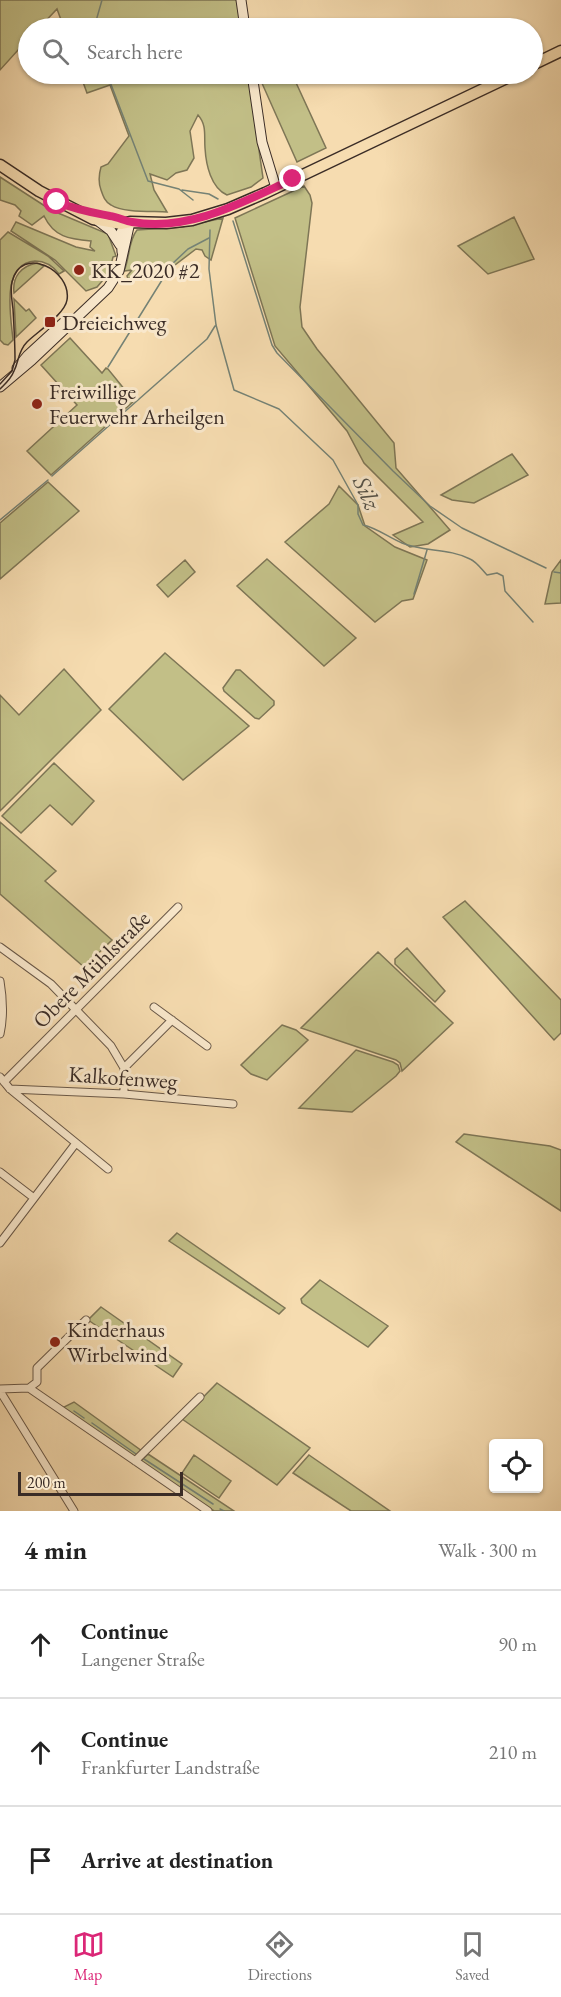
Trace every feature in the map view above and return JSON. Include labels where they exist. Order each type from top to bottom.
[{"type":"main road","points":[[543,60],[561,51]]},
{"type":"main road","points":[[0,165],[44,194],[98,221],[121,224],[192,220],[228,209],[276,188],[494,84]]},
{"type":"main road","points":[[81,212],[115,217],[130,222]]},
{"type":"street","points":[[241,0],[244,18]]},
{"type":"street","points":[[253,84],[262,142],[276,188]]},
{"type":"street","points":[[98,221],[111,231],[121,247]]},
{"type":"street","points":[[122,259],[121,232],[130,222]]},
{"type":"street","points":[[4,383],[28,355],[113,281],[119,271],[130,222]]},
{"type":"street","name":"Obere Mühlstraße","points":[[0,1090],[76,1009],[178,907]]},
{"type":"street","points":[[0,947],[51,984],[111,1046],[124,1068],[124,1094]]},
{"type":"street","points":[[0,981],[3,997],[3,1023],[0,1034]]},
{"type":"street","points":[[154,1007],[207,1046]]},
{"type":"street","points":[[124,1068],[172,1020]]},
{"type":"street","points":[[5,1083],[108,1168]]},
{"type":"street","name":"Kalkofenweg","points":[[5,1083],[233,1104]]},
{"type":"street","points":[[0,1243],[76,1143]]},
{"type":"street","points":[[0,1172],[34,1198]]},
{"type":"street","points":[[74,1511],[0,1390],[28,1388],[37,1382],[37,1368],[86,1320]]},
{"type":"street","points":[[28,1388],[208,1511]]},
{"type":"street","points":[[135,1461],[200,1397]]},
{"type":"shaded area","points":[[0,0],[238,0],[241,18],[60,18],[57,9],[48,18],[18,18],[18,50],[0,70]]},
{"type":"shaded area","points":[[84,84],[249,84],[263,178],[251,187],[227,195],[222,192],[213,182],[208,168],[204,127],[198,115],[190,131],[194,158],[187,170],[176,173],[167,180],[150,174],[154,190],[167,212],[116,208],[104,199],[100,187],[100,170],[108,164],[129,136],[110,85],[87,93]]},
{"type":"shaded area","points":[[262,84],[297,84],[326,148],[297,162]]},
{"type":"shaded area","points":[[0,177],[51,210],[108,234],[116,256],[113,257],[109,273],[97,287],[86,291],[55,260],[11,231],[16,222],[76,247],[95,251],[90,247],[91,241],[69,238],[57,233],[44,216],[32,225],[19,216],[21,211],[15,205],[0,200]]},
{"type":"shaded area","points":[[304,186],[312,203],[300,307],[302,327],[317,349],[394,443],[396,468],[450,530],[428,544],[410,547],[393,535],[423,522],[364,463],[347,431],[275,346],[235,218]]},
{"type":"shaded area","points":[[514,217],[534,259],[488,274],[458,246]]},
{"type":"shaded area","points":[[223,218],[211,260],[202,250],[196,249],[167,271],[153,265],[128,279],[127,276],[132,270],[124,271],[132,239],[137,230],[182,227]]},
{"type":"shaded area","points":[[8,232],[48,256],[64,271],[59,274],[49,264],[35,261],[24,264],[17,271],[10,293],[13,340],[8,345],[0,340],[0,240]]},
{"type":"shaded area","points":[[37,263],[44,266],[14,293],[14,282],[19,273],[31,264]]},
{"type":"shaded area","points":[[14,299],[26,311],[29,309],[36,318],[16,337]]},
{"type":"shaded area","points":[[70,338],[102,373],[106,368],[108,369],[134,401],[51,475],[27,451],[77,405],[41,365]]},
{"type":"shaded area","points":[[512,454],[528,475],[474,503],[452,500],[441,495]]},
{"type":"shaded area","points":[[48,482],[79,511],[0,579],[0,523]]},
{"type":"shaded area","points":[[339,486],[358,505],[365,526],[395,547],[427,560],[413,599],[402,601],[375,622],[285,542],[329,504]]},
{"type":"shaded area","points":[[267,559],[356,638],[324,666],[237,586]]},
{"type":"shaded area","points":[[185,560],[195,572],[168,597],[157,585]]},
{"type":"shaded area","points":[[561,560],[561,603],[545,604],[552,572]]},
{"type":"shaded area","points":[[165,653],[249,726],[183,780],[109,709]]},
{"type":"shaded area","points":[[64,669],[101,710],[0,811],[0,695],[19,715]]},
{"type":"shaded area","points":[[236,670],[240,670],[274,701],[274,705],[259,719],[224,691],[223,688]]},
{"type":"shaded area","points":[[54,763],[94,801],[72,825],[50,805],[21,833],[2,816]]},
{"type":"shaded area","points":[[0,822],[56,871],[45,881],[112,940],[84,967],[0,894]]},
{"type":"shaded area","points":[[465,901],[561,1000],[561,1033],[554,1040],[443,917]]},
{"type":"shaded area","points":[[407,948],[445,991],[435,1002],[395,964],[395,959]]},
{"type":"shaded area","points":[[378,952],[453,1023],[402,1071],[400,1063],[396,1060],[301,1028]]},
{"type":"shaded area","points":[[282,1025],[296,1030],[308,1040],[267,1080],[251,1074],[241,1065]]},
{"type":"shaded area","points":[[356,1050],[393,1062],[398,1065],[400,1071],[352,1112],[299,1108]]},
{"type":"shaded area","points":[[464,1134],[550,1146],[561,1150],[561,1211],[456,1142]]},
{"type":"shaded area","points":[[177,1233],[285,1308],[279,1314],[169,1241]]},
{"type":"shaded area","points":[[320,1280],[388,1326],[368,1347],[302,1303],[301,1299]]},
{"type":"shaded area","points":[[101,1307],[182,1364],[173,1377],[88,1320]]},
{"type":"shaded area","points":[[217,1383],[310,1448],[277,1485],[182,1419]]},
{"type":"shaded area","points":[[74,1402],[142,1451],[134,1458],[62,1408]]},
{"type":"shaded area","points":[[148,1454],[234,1511],[214,1511],[140,1462]]},
{"type":"shaded area","points":[[194,1455],[231,1481],[219,1498],[182,1473]]},
{"type":"shaded area","points":[[309,1455],[390,1511],[351,1511],[293,1473]]},
{"type":"waterway","points":[[97,18],[102,0]]},
{"type":"waterway","points":[[111,84],[148,181],[179,189],[193,200]]},
{"type":"waterway","points":[[182,190],[209,194],[218,199]]},
{"type":"waterway","points":[[233,221],[272,345],[277,353],[430,506],[462,528],[546,568]]},
{"type":"waterway","name":"Silz","points":[[210,230],[209,269],[216,325],[234,390],[279,409],[333,460],[358,505],[358,514],[363,525],[410,546],[462,556],[475,562],[487,575],[497,573],[503,576],[505,591],[533,622]]},
{"type":"waterway","points":[[108,367],[172,264],[188,249],[209,238]]},
{"type":"waterway","points":[[52,476],[207,339],[215,326]]},
{"type":"waterway","points":[[0,520],[48,480]]},
{"type":"waterway","points":[[414,594],[427,550]]},
{"type":"waterway","points":[[554,572],[561,573]]},
{"type":"waterway","points":[[74,1411],[84,1418]]},
{"type":"waterway","points":[[92,1423],[136,1454]]},
{"type":"waterway","points":[[144,1459],[213,1504]]},
{"type":"waterway","points":[[220,1509],[224,1511]]},
{"type":"tram line","points":[[0,384],[12,371],[15,360],[12,282],[17,271],[25,265],[35,263],[45,266],[62,279],[67,300],[56,317],[24,345],[13,374],[0,389]]},
{"type":"place","name":"KK_2020 #2","points":[[79,270]]},
{"type":"place","name":"Dreieichweg","points":[[50,322]]},
{"type":"place","name":"Freiwillige Feuerwehr Arheilgen","points":[[37,404]]},
{"type":"place","name":"Kinderhaus Wirbelwind","points":[[55,1342]]},
{"type":"route","points":[[57,202],[81,212],[122,218],[130,222],[175,222],[192,220],[228,209],[293,179]]}]
